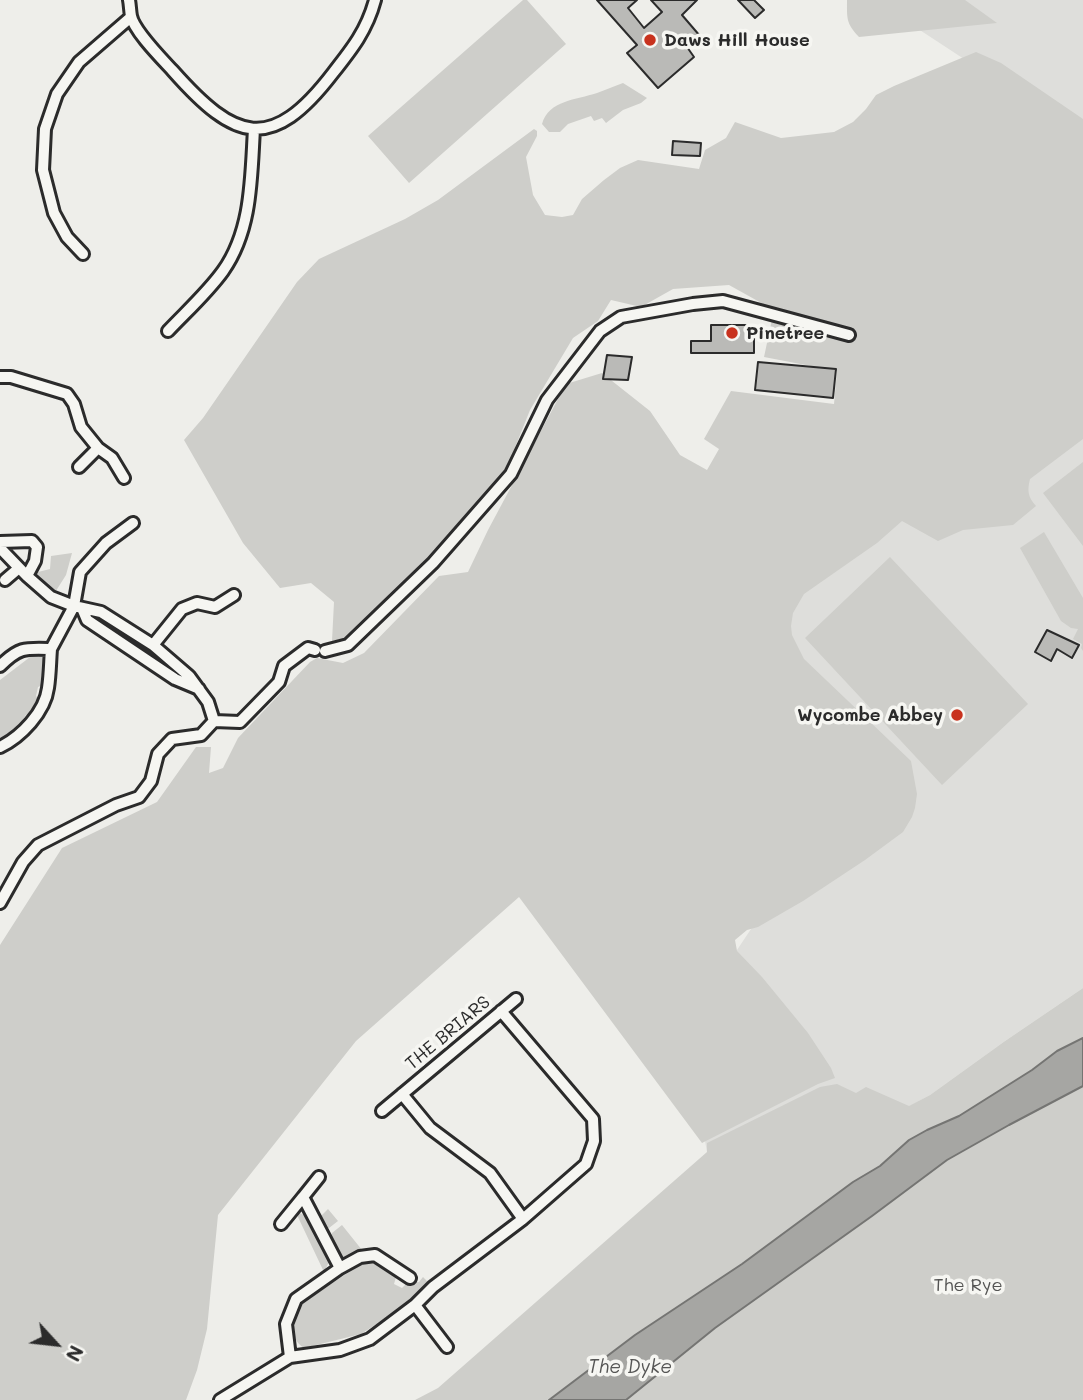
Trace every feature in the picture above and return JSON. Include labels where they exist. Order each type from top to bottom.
[{"type":"street","points":[[129,0],[131,17],[149,43],[200,100],[227,121],[254,129],[286,121],[317,95],[358,40],[371,16],[375,0]]},
{"type":"street","points":[[83,254],[67,237],[54,213],[43,170],[45,129],[57,94],[79,62],[131,17]]},
{"type":"street","points":[[168,331],[223,271],[242,235],[247,214],[254,129]]},
{"type":"street","points":[[0,903],[23,862],[38,845],[116,805],[139,797],[151,781],[158,754],[172,739],[201,734],[214,721],[240,722],[279,682],[284,666],[308,648],[320,650],[348,645],[433,563],[511,474],[547,400],[600,331],[621,317],[723,301],[849,335]]},
{"type":"street","points":[[178,321],[188,329]]},
{"type":"street","points":[[0,377],[11,377],[66,394],[74,404],[81,427],[98,448],[112,458],[124,478]]},
{"type":"street","points":[[79,467],[98,448]]},
{"type":"street","points":[[0,747],[9,743],[33,721],[48,691],[51,649],[78,607],[80,572],[106,543],[133,523]]},
{"type":"street","points":[[0,542],[32,541],[37,547],[35,561],[23,572],[5,580]]},
{"type":"street","points":[[0,548],[51,597],[101,612],[153,646],[189,676],[208,702],[214,721]]},
{"type":"street","points":[[153,646],[182,609],[197,603],[215,607],[234,594]]},
{"type":"street","points":[[78,607],[87,620],[175,679],[199,689]]},
{"type":"street","points":[[0,666],[14,652],[30,648],[51,649]]},
{"type":"street","name":"THE BRIARS","points":[[382,1111],[516,999]]},
{"type":"street","points":[[220,1400],[290,1357],[340,1350],[370,1339],[523,1219],[586,1164],[594,1140],[593,1119],[501,1011]]},
{"type":"street","name":"THE BRIARS","points":[[402,1094],[430,1128],[490,1173],[523,1219]]},
{"type":"street","points":[[281,1224],[319,1177]]},
{"type":"street","points":[[303,1197],[340,1268]]},
{"type":"street","points":[[290,1357],[286,1324],[296,1300],[340,1268],[360,1257],[375,1255],[410,1278]]},
{"type":"street","points":[[415,1305],[447,1347]]},
{"type":"shaded area","points":[[901,0],[1083,0],[1083,137],[903,19]]},
{"type":"shaded area","name":"Wycombe Abbey","points":[[1083,422],[1083,988],[930,1095],[890,1117],[707,1152],[685,1028],[763,911],[759,625],[896,500]]},
{"type":"green space","points":[[523,0],[527,0],[566,44],[409,183],[368,136]]},
{"type":"green space","points":[[847,0],[965,0],[997,23],[859,37],[848,20]]},
{"type":"green space","points":[[976,52],[1001,63],[1083,119],[1083,439],[1030,479],[1029,494],[1036,506],[1013,525],[963,530],[938,541],[902,521],[877,543],[804,594],[793,613],[792,635],[804,659],[911,761],[917,794],[912,817],[903,832],[803,901],[758,927],[747,930],[735,940],[737,951],[808,1033],[835,1078],[702,1143],[519,897],[356,1041],[218,1215],[207,1329],[186,1400],[0,1400],[0,945],[62,848],[157,802],[196,747],[211,747],[209,773],[223,768],[238,738],[310,662],[317,658],[343,663],[364,653],[439,576],[468,572],[566,384],[602,373],[650,411],[680,455],[707,470],[719,449],[704,439],[731,391],[834,404],[837,371],[764,357],[774,310],[729,285],[673,289],[641,307],[611,300],[598,321],[573,338],[530,410],[504,475],[452,533],[349,638],[332,641],[334,602],[311,583],[280,588],[243,543],[184,440],[203,418],[297,282],[319,259],[405,219],[438,200],[534,129],[537,136],[526,157],[533,195],[545,215],[562,217],[573,215],[582,199],[604,180],[620,168],[638,160],[699,169],[705,150],[726,138],[735,122],[781,138],[834,132],[853,122],[876,95]]},
{"type":"green space","points":[[623,83],[647,98],[623,110],[606,123],[602,118],[594,121],[591,116],[568,124],[560,132],[549,132],[542,124],[557,105]]},
{"type":"green space","points":[[1083,462],[1083,546],[1043,493]]},
{"type":"green space","points":[[1044,532],[1083,598],[1083,651],[1082,644],[1073,639],[1078,629],[1061,621],[1020,548]]},
{"type":"green space","points":[[72,553],[66,575],[54,594],[36,575],[50,569],[51,556]]},
{"type":"green space","points":[[890,557],[1028,704],[942,785],[805,638]]},
{"type":"green space","points":[[34,654],[45,658],[47,663],[43,685],[38,687],[36,696],[39,700],[35,710],[26,715],[19,731],[12,737],[0,738],[0,680]]},
{"type":"green space","points":[[1083,988],[1083,1038],[1057,1051],[959,1116],[909,1140],[880,1166],[853,1182],[742,1264],[635,1335],[549,1400],[415,1400],[438,1388],[707,1152],[707,1143],[820,1087],[837,1084],[856,1093],[866,1087],[909,1106],[930,1095]]},
{"type":"green space","name":"The Rye","points":[[1083,1086],[1083,1400],[626,1400],[715,1328],[947,1160]]},
{"type":"green space","points":[[328,1209],[338,1221],[326,1228],[320,1217]]},
{"type":"green space","points":[[300,1213],[306,1216],[328,1259],[324,1272],[297,1215]]},
{"type":"green space","points":[[342,1225],[362,1250],[346,1259],[342,1258],[331,1237]]},
{"type":"green space","points":[[373,1260],[393,1270],[396,1277],[394,1284],[402,1288],[406,1284],[419,1282],[423,1277],[429,1283],[394,1313],[361,1334],[304,1348],[295,1338],[293,1327],[302,1303],[366,1261]]},
{"type":"water","name":"The Dyke","points":[[1083,1038],[1083,1086],[947,1160],[715,1328],[626,1400],[549,1400],[635,1335],[742,1264],[853,1182],[880,1166],[909,1140],[959,1116],[1057,1051]]},
{"type":"building","name":"Daws Hill House","points":[[597,0],[637,0],[628,8],[644,28],[662,12],[651,0],[697,0],[682,15],[700,36],[687,47],[694,57],[658,88],[627,53],[637,45]]},
{"type":"building","name":"Daws Hill House","points":[[738,0],[754,0],[764,10],[755,18]]},
{"type":"building","points":[[673,141],[701,143],[700,156],[672,155]]},
{"type":"building","name":"Pinetree","points":[[711,325],[754,325],[754,353],[691,353],[691,341],[711,341]]},
{"type":"building","points":[[607,355],[632,357],[628,380],[603,379]]},
{"type":"building","points":[[758,362],[836,369],[833,398],[755,390]]},
{"type":"building","points":[[1047,630],[1079,645],[1072,658],[1057,649],[1051,661],[1035,652]]},
{"type":"place","name":"Daws Hill House","points":[[650,40]]},
{"type":"place","name":"Pinetree","points":[[732,333]]},
{"type":"place","name":"Wycombe Abbey","points":[[957,715]]}]
